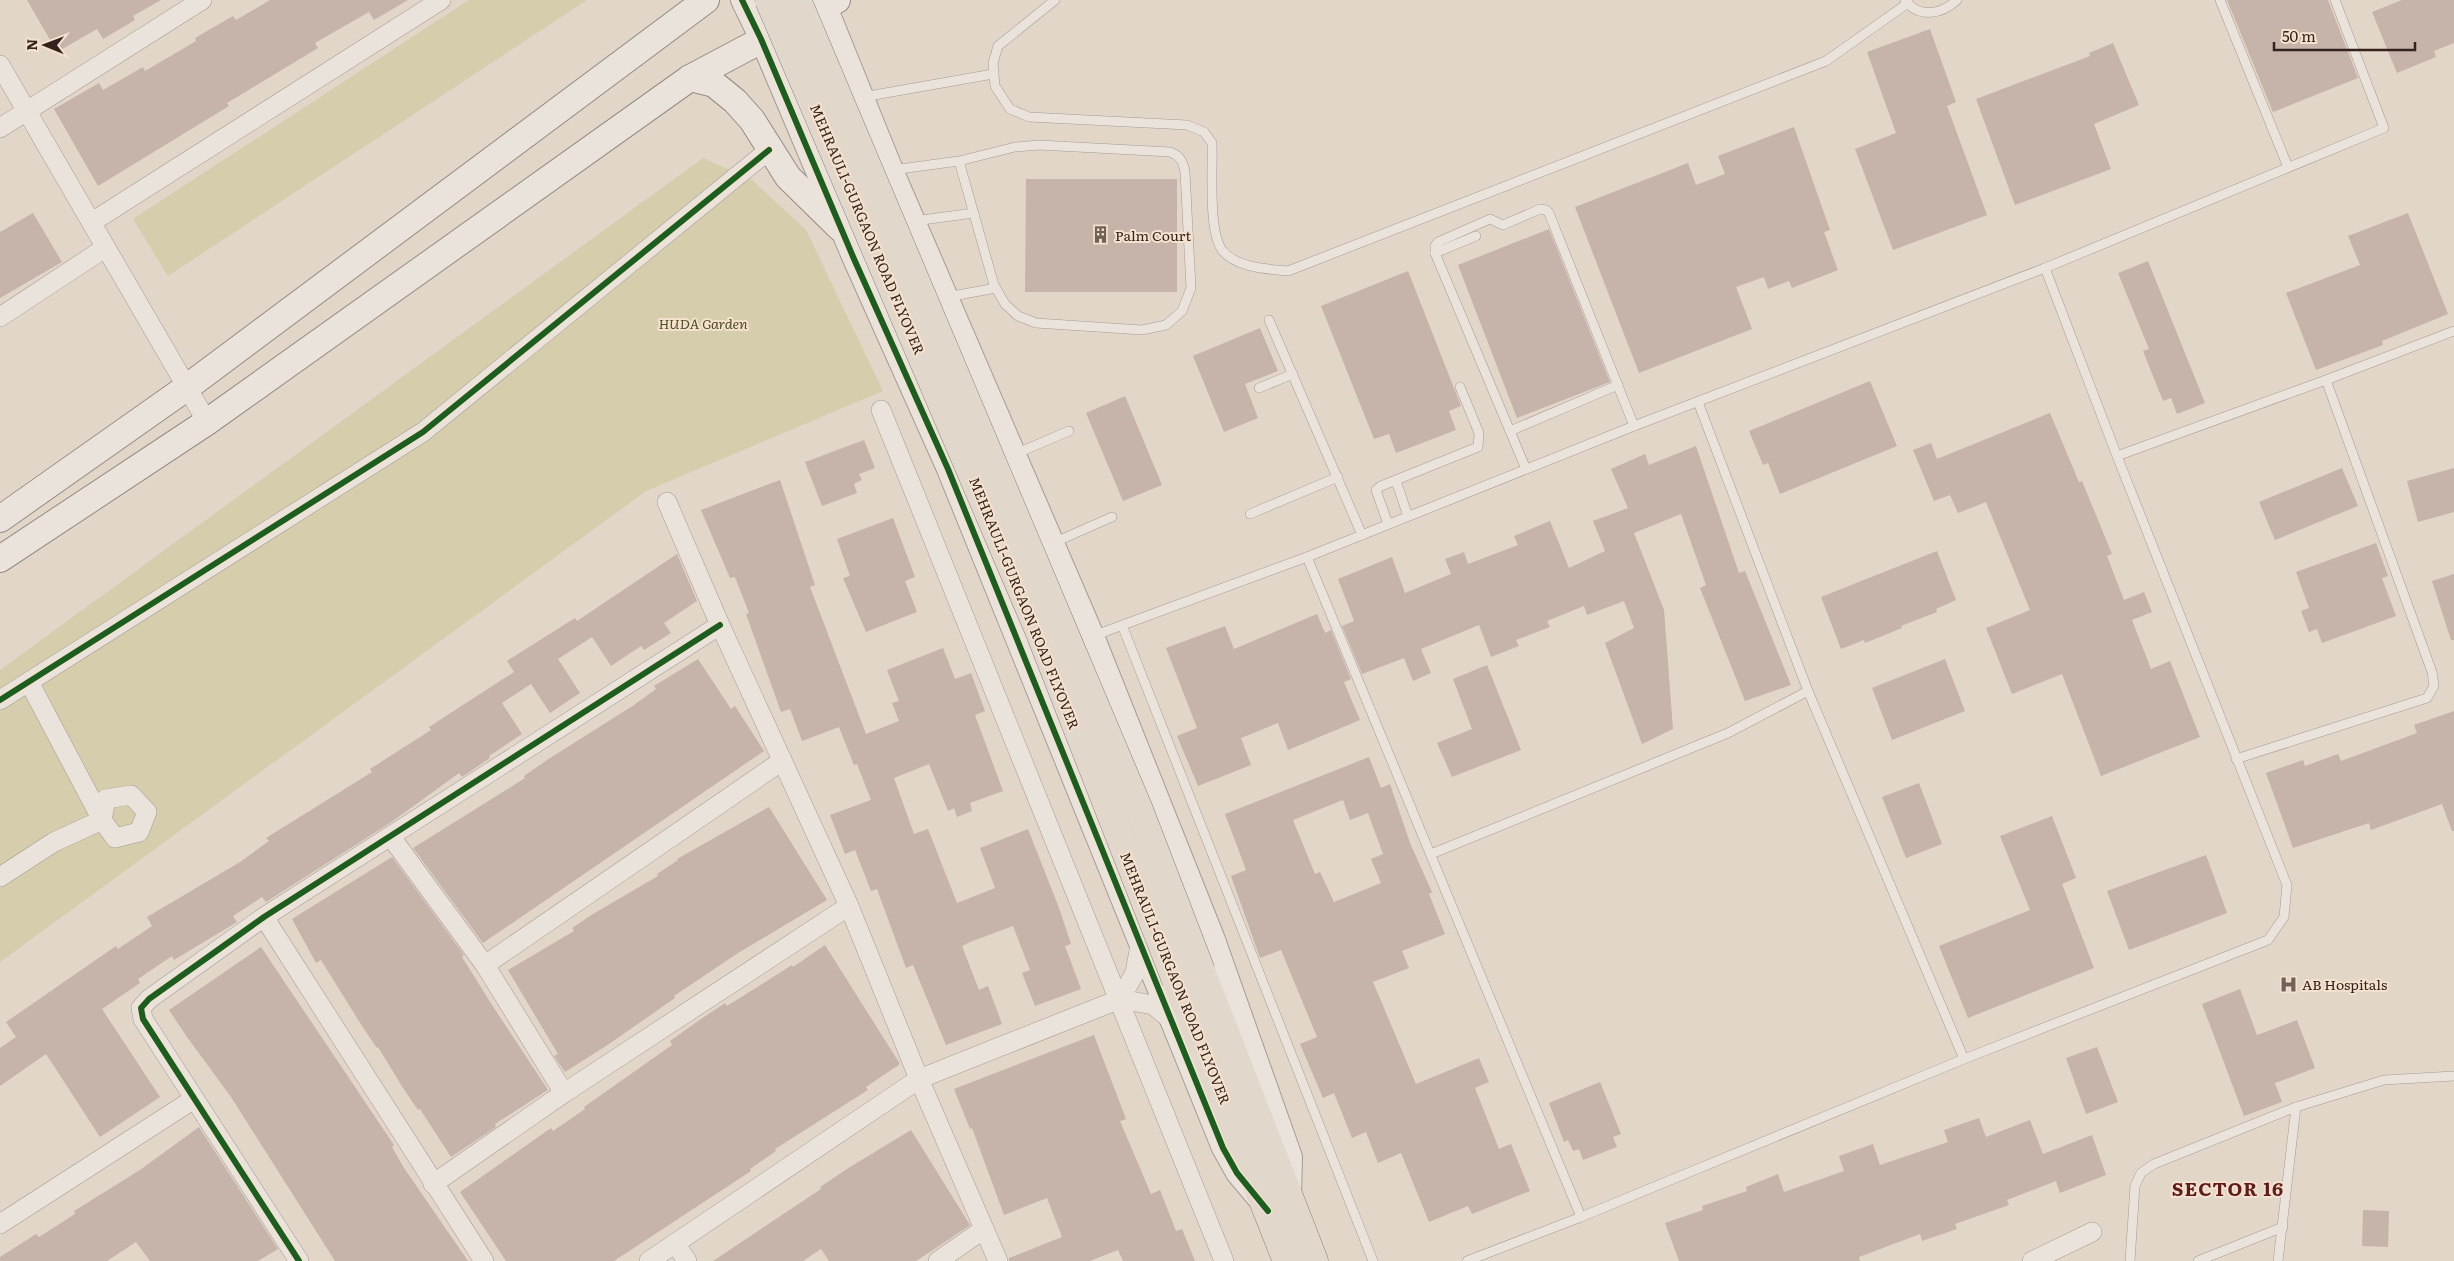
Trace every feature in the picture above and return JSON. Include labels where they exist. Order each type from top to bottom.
[{"type":"main road","points":[[0,519],[186,388],[706,0]]},
{"type":"main road","name":"MEHRAULI-GURGAON ROAD FLYOVER","points":[[769,0],[1189,975],[1279,1206]]},
{"type":"main road","name":"MEHRAULI-GURGAON ROAD FLYOVER","points":[[797,0],[1139,810],[1189,975]]},
{"type":"main road","points":[[0,559],[207,422],[690,78],[761,39],[832,4]]},
{"type":"main road","points":[[690,78],[714,84],[735,101],[752,120],[769,150],[788,177],[840,228]]},
{"type":"main road","points":[[1279,1206],[1287,1261]]},
{"type":"main road","points":[[1279,1206],[1314,1261]]},
{"type":"street","points":[[0,128],[202,0]]},
{"type":"street","points":[[92,222],[441,0]]},
{"type":"street","points":[[742,0],[761,39],[840,228],[948,470],[1229,1160],[1279,1206],[1291,1157],[1212,936],[1093,636],[862,97],[832,4]]},
{"type":"street","points":[[0,64],[207,422]]},
{"type":"street","points":[[806,146],[871,118]]},
{"type":"street","points":[[0,700],[423,432],[769,150]]},
{"type":"street","points":[[0,317],[105,248]]},
{"type":"street","points":[[881,410],[1224,1261]]},
{"type":"street","points":[[666,502],[720,626],[849,906],[919,1079],[998,1261]]},
{"type":"street","points":[[295,1260],[143,1018],[141,1008],[148,999],[264,917],[720,626]]},
{"type":"street","points":[[0,877],[54,842],[102,820],[29,682]]},
{"type":"street","points":[[485,965],[782,761]]},
{"type":"street","points":[[391,837],[485,965],[564,1093]]},
{"type":"street","points":[[433,1184],[564,1093],[849,906]]},
{"type":"street","points":[[264,917],[484,1261]]},
{"type":"street","points":[[1120,999],[1135,973],[1140,945]]},
{"type":"street","points":[[649,1261],[919,1079],[1120,999],[1153,1005],[1170,1019]]},
{"type":"street","points":[[0,1224],[194,1099]]},
{"type":"street","points":[[938,1261],[984,1229]]},
{"type":"street","points":[[2032,1261],[2092,1232]]},
{"type":"street","points":[[675,1243],[687,1261]]},
{"type":"lane","points":[[1055,0],[998,46],[993,74],[995,86],[1010,109],[1029,117],[1187,124],[1204,132],[1212,143],[1214,232],[1223,251],[1237,260],[1260,268],[1288,270],[1826,61],[1906,2],[1917,10],[1927,13],[1939,12],[1949,8],[1957,0]]},
{"type":"lane","points":[[2220,0],[2288,168]]},
{"type":"lane","points":[[1093,636],[1362,535],[1634,426],[2045,268],[2384,128],[2335,0]]},
{"type":"lane","points":[[862,97],[993,74]]},
{"type":"lane","points":[[892,170],[959,161],[1015,147],[1039,145],[1170,152],[1177,155],[1183,162],[1191,288],[1182,311],[1166,325],[1142,330],[1036,323],[1018,316],[1005,304],[996,288],[959,161]]},
{"type":"lane","points":[[1526,469],[1435,253],[1435,246],[1438,242],[1490,220],[1503,225],[1540,209],[1546,210],[1634,426]]},
{"type":"lane","points":[[914,221],[974,213]]},
{"type":"lane","points":[[1435,253],[1476,236]]},
{"type":"lane","points":[[1467,1261],[1582,1216],[1964,1059],[2268,940],[2284,917],[2287,885],[2116,456],[2045,268]]},
{"type":"lane","points":[[947,297],[996,288]]},
{"type":"lane","points":[[1270,320],[1362,535]]},
{"type":"lane","points":[[2116,456],[2326,380],[2454,331]]},
{"type":"lane","points":[[1259,388],[1293,374]]},
{"type":"lane","points":[[2236,759],[2428,698],[2434,686],[2432,672],[2326,380]]},
{"type":"lane","points":[[1510,431],[1618,385]]},
{"type":"lane","points":[[1388,524],[1376,490],[1478,447],[1479,433],[1460,387]]},
{"type":"lane","points":[[1698,402],[1808,691],[1964,1059]]},
{"type":"lane","points":[[1014,454],[1069,431]]},
{"type":"lane","points":[[1250,514],[1338,477]]},
{"type":"lane","points":[[1396,481],[1408,516]]},
{"type":"lane","points":[[1053,543],[1112,517]]},
{"type":"lane","points":[[1307,556],[1582,1216]]},
{"type":"lane","points":[[1122,625],[1372,1261]]},
{"type":"lane","points":[[1430,854],[1728,733],[1808,691]]},
{"type":"lane","points":[[2130,1261],[2132,1206],[2135,1186],[2141,1173],[2154,1164],[2296,1107],[2384,1080],[2454,1076]]},
{"type":"lane","points":[[2278,1261],[2296,1107]]},
{"type":"lane","points":[[2198,1261],[2282,1227]]},
{"type":"green space","points":[[469,0],[587,0],[168,276],[133,219]]},
{"type":"green space","name":"HUDA Garden","points":[[703,158],[752,180],[806,230],[883,391],[646,491],[0,962],[0,670]]},
{"type":"building","points":[[27,0],[161,0],[133,16],[135,20],[103,39],[97,29],[57,52]]},
{"type":"building","points":[[270,0],[408,0],[374,20],[369,12],[315,43],[318,48],[227,103],[229,106],[98,186],[54,109],[99,83],[103,90],[143,67],[145,71],[196,41],[195,38],[233,16],[236,20]]},
{"type":"building","points":[[2227,0],[2328,0],[2358,78],[2273,112]]},
{"type":"building","points":[[2402,0],[2454,0],[2454,43],[2434,51],[2436,57],[2397,73],[2372,12]]},
{"type":"building","points":[[1930,29],[1956,102],[1947,106],[1987,215],[1893,250],[1855,149],[1896,133],[1867,52]]},
{"type":"building","points":[[2113,43],[2139,105],[2094,124],[2111,169],[2015,205],[1976,99],[2090,56],[2089,53]]},
{"type":"building","points":[[1794,127],[1830,230],[1824,232],[1838,270],[1792,288],[1789,281],[1768,289],[1764,277],[1736,287],[1752,329],[1639,373],[1575,207],[1688,163],[1696,185],[1725,174],[1718,156]]},
{"type":"building","name":"Palm Court","points":[[1026,179],[1177,179],[1177,292],[1025,292]]},
{"type":"building","points":[[33,213],[62,262],[0,298],[0,232]]},
{"type":"building","points":[[2408,213],[2448,314],[2382,341],[2383,345],[2316,370],[2286,293],[2360,265],[2348,236]]},
{"type":"building","points":[[1549,229],[1610,382],[1517,418],[1458,265]]},
{"type":"building","points":[[2148,261],[2205,403],[2177,414],[2171,398],[2163,401],[2143,351],[2149,349],[2118,273]]},
{"type":"building","points":[[1408,271],[1461,406],[1449,411],[1456,430],[1396,453],[1389,434],[1374,439],[1321,306]]},
{"type":"building","points":[[1260,328],[1278,371],[1245,384],[1258,418],[1224,432],[1193,356]]},
{"type":"building","points":[[1870,381],[1897,446],[1780,494],[1768,463],[1763,465],[1749,431]]},
{"type":"building","points":[[1125,396],[1162,485],[1123,501],[1086,413]]},
{"type":"building","points":[[2050,413],[2079,482],[2082,481],[2112,554],[2107,556],[2124,600],[2144,592],[2152,612],[2132,620],[2151,669],[2170,661],[2200,737],[2101,776],[2062,674],[2012,694],[1986,628],[2030,610],[1986,502],[1958,513],[1950,495],[1934,501],[1913,450],[1931,443],[1937,459]]},
{"type":"building","points":[[864,440],[875,468],[859,474],[862,480],[854,484],[857,493],[822,506],[805,462]]},
{"type":"building","points":[[1696,446],[1739,573],[1745,571],[1791,685],[1745,701],[1700,588],[1706,585],[1681,514],[1634,533],[1664,610],[1673,729],[1642,744],[1605,643],[1634,628],[1624,601],[1587,615],[1584,606],[1547,621],[1550,627],[1516,640],[1519,646],[1491,657],[1479,625],[1421,649],[1431,673],[1413,681],[1404,658],[1362,674],[1342,626],[1354,621],[1338,579],[1392,557],[1405,593],[1451,574],[1445,559],[1464,552],[1468,564],[1518,545],[1514,536],[1550,521],[1569,568],[1605,551],[1593,521],[1628,508],[1611,469],[1645,454],[1649,465]]},
{"type":"building","points":[[2342,468],[2358,506],[2275,540],[2259,502]]},
{"type":"building","points":[[2454,468],[2454,512],[2418,522],[2407,481]]},
{"type":"building","points":[[780,480],[815,585],[810,587],[866,734],[899,721],[892,703],[899,701],[887,670],[943,648],[955,679],[971,673],[985,711],[975,715],[1003,791],[970,803],[972,811],[957,817],[954,808],[948,811],[929,764],[894,778],[914,834],[928,829],[957,903],[995,888],[980,848],[1028,829],[1071,944],[1065,946],[1081,989],[1035,1006],[1022,973],[1030,970],[1013,926],[970,942],[962,946],[979,990],[988,986],[1002,1024],[946,1045],[913,965],[906,968],[877,889],[871,891],[855,850],[845,854],[830,815],[871,800],[857,764],[854,765],[839,727],[802,741],[790,709],[781,712],[746,614],[749,613],[735,577],[730,578],[701,510]]},
{"type":"building","points":[[893,518],[915,577],[905,581],[917,612],[866,632],[843,578],[850,576],[837,539]]},
{"type":"building","points":[[2376,543],[2388,576],[2382,578],[2396,616],[2322,643],[2317,629],[2309,632],[2301,611],[2309,608],[2296,572]]},
{"type":"building","points":[[1937,551],[1956,600],[1936,609],[1937,612],[1901,626],[1902,628],[1865,643],[1864,640],[1841,649],[1821,597]]},
{"type":"building","points":[[677,554],[697,601],[664,623],[671,633],[644,650],[641,646],[611,666],[592,637],[558,659],[580,693],[550,713],[531,684],[502,703],[522,734],[462,777],[459,773],[393,821],[266,902],[262,897],[233,916],[237,922],[174,960],[172,956],[138,979],[140,983],[102,1009],[160,1097],[100,1137],[46,1054],[0,1086],[0,1048],[16,1037],[6,1022],[116,946],[118,949],[152,926],[147,917],[240,862],[269,841],[266,838],[372,772],[370,769],[431,730],[429,727],[514,672],[507,661],[575,618],[577,621]]},
{"type":"building","points":[[2454,574],[2454,640],[2451,640],[2432,581]]},
{"type":"building","points":[[1317,614],[1325,633],[1331,630],[1351,679],[1344,682],[1360,720],[1288,750],[1278,723],[1241,738],[1251,765],[1198,786],[1177,736],[1197,728],[1166,648],[1225,626],[1234,649]]},
{"type":"building","points":[[698,659],[731,709],[735,706],[764,751],[483,943],[413,848],[525,778],[524,776],[547,760],[634,705],[656,689],[654,686]]},
{"type":"building","points":[[1945,659],[1965,711],[1892,740],[1872,688]]},
{"type":"building","points":[[1487,665],[1521,750],[1452,777],[1437,743],[1472,729],[1453,679]]},
{"type":"building","points":[[2454,711],[2454,831],[2452,831],[2442,804],[2371,830],[2369,823],[2293,848],[2266,773],[2303,760],[2305,766],[2338,754],[2341,761],[2417,733],[2414,725]]},
{"type":"building","points":[[1369,757],[1381,788],[1390,784],[1410,843],[1432,892],[1429,894],[1445,934],[1402,951],[1409,968],[1373,982],[1416,1084],[1479,1058],[1489,1082],[1475,1088],[1499,1149],[1511,1144],[1530,1191],[1472,1214],[1468,1206],[1429,1222],[1401,1153],[1378,1163],[1366,1132],[1352,1138],[1334,1093],[1323,1098],[1300,1044],[1317,1037],[1281,950],[1260,958],[1231,876],[1246,870],[1225,814]],"holes":[[[1343,800],[1350,820],[1368,813],[1383,854],[1371,859],[1381,883],[1334,902],[1320,872],[1315,874],[1293,820]]]},
{"type":"building","points":[[1919,783],[1942,844],[1906,858],[1882,797]]},
{"type":"building","points":[[769,807],[827,900],[738,953],[674,996],[675,998],[609,1044],[565,1072],[554,1056],[558,1054],[508,970],[574,931],[572,928],[593,914],[658,876],[657,874],[677,859]]},
{"type":"building","points":[[2052,816],[2076,878],[2062,884],[2094,968],[1968,1018],[1939,946],[2030,910],[2000,836]]},
{"type":"building","points":[[2206,855],[2227,913],[2129,950],[2107,891]]},
{"type":"building","points":[[392,857],[464,955],[462,957],[548,1090],[495,1124],[496,1127],[451,1157],[362,1026],[321,960],[316,963],[292,919]]},
{"type":"building","points":[[825,945],[900,1064],[866,1087],[868,1090],[775,1149],[776,1151],[750,1169],[751,1171],[614,1261],[506,1261],[460,1192],[551,1128],[553,1131],[585,1109],[584,1107],[672,1045],[670,1041],[698,1021],[725,1003],[727,1006],[792,965],[793,967]]},
{"type":"building","points":[[261,947],[394,1145],[392,1147],[404,1168],[468,1261],[335,1261],[231,1097],[169,1010]]},
{"type":"building","points":[[2240,989],[2257,1035],[2297,1020],[2315,1068],[2275,1083],[2282,1102],[2244,1116],[2202,1004]]},
{"type":"building","points":[[1094,1035],[1126,1119],[1120,1121],[1151,1194],[1160,1190],[1176,1231],[1182,1229],[1195,1261],[1123,1261],[1118,1250],[1090,1261],[1009,1261],[1009,1258],[1062,1237],[1047,1198],[1004,1215],[972,1128],[970,1129],[954,1089]]},
{"type":"building","points":[[2097,1047],[2118,1102],[2086,1114],[2066,1058]]},
{"type":"building","points":[[1600,1082],[1621,1134],[1613,1137],[1617,1147],[1583,1160],[1579,1149],[1573,1151],[1568,1140],[1564,1142],[1549,1103]]},
{"type":"building","points":[[1979,1118],[1986,1137],[2030,1120],[2043,1154],[2092,1135],[2106,1175],[2060,1193],[2056,1181],[2007,1200],[2009,1205],[1955,1224],[1957,1229],[1922,1241],[1920,1234],[1859,1257],[1860,1261],[1679,1261],[1665,1223],[1703,1210],[1702,1206],[1747,1191],[1746,1187],[1778,1174],[1784,1192],[1844,1171],[1839,1156],[1873,1144],[1880,1165],[1948,1142],[1944,1130]]},
{"type":"building","points":[[199,1127],[278,1249],[258,1261],[150,1261],[136,1242],[107,1261],[0,1261],[0,1257],[36,1234],[39,1237],[75,1214],[74,1211],[140,1170]]},
{"type":"building","points":[[911,1130],[970,1225],[942,1244],[916,1261],[829,1261],[821,1249],[803,1261],[713,1261],[821,1189],[820,1187],[850,1167]]},
{"type":"building","points":[[2363,1210],[2389,1211],[2388,1247],[2362,1246]]},
{"type":"cycle path","points":[[742,0],[761,39],[854,259],[948,469],[1223,1148],[1237,1173],[1268,1211]]},
{"type":"cycle path","points":[[0,700],[423,432],[769,150]]},
{"type":"cycle path","points":[[299,1261],[143,1019],[141,1008],[149,999],[264,917],[720,625]]},
{"type":"place","name":"Palm Court","points":[[1101,235]]},
{"type":"place","name":"AB Hospitals","points":[[2288,984]]},
{"type":"district","name":"SECTOR 16","points":[[2228,1188]]}]
